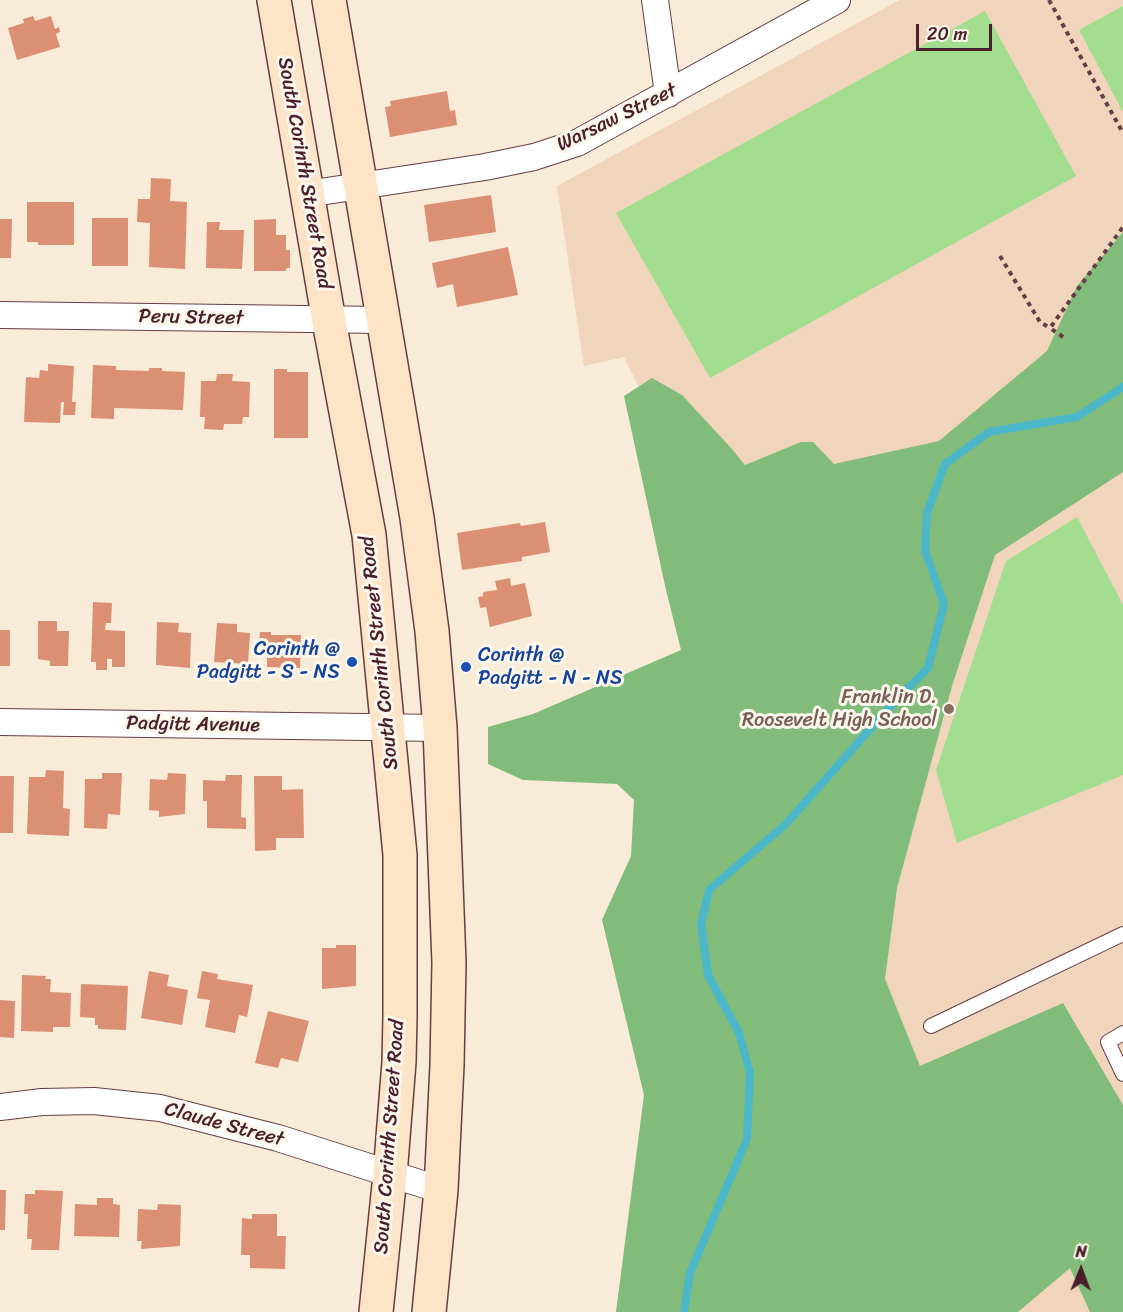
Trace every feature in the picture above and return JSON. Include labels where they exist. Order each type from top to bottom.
[{"type":"main road","name":"South Corinth Street Road","points":[[274,0],[329,321],[369,535],[400,855],[399,1062],[376,1312]]},
{"type":"main road","points":[[329,0],[418,530],[432,631],[440,728],[449,963],[441,1190],[429,1312]]},
{"type":"main road","points":[[399,1062],[447,1065]]},
{"type":"street","points":[[655,0],[668,94]]},
{"type":"street","name":"Warsaw Street","points":[[307,194],[485,167],[534,157],[576,143],[837,0]]},
{"type":"street","name":"Peru Street","points":[[0,315],[383,320]]},
{"type":"street","name":"Padgitt Avenue","points":[[0,722],[440,728]]},
{"type":"street","name":"Claude Street","points":[[0,1107],[42,1102],[94,1101],[160,1108],[278,1138],[441,1190]]},
{"type":"lane","points":[[931,1026],[1123,934]]},
{"type":"lane","points":[[1123,1033],[1108,1042],[1123,1074]]},
{"type":"path","points":[[1049,0],[1123,133]]},
{"type":"path","points":[[1050,328],[1123,227]]},
{"type":"path","points":[[1000,256],[1040,322],[1063,337]]},
{"type":"shaded area","name":"Franklin D. Roosevelt High School","points":[[900,0],[1123,0],[1123,1312],[1020,1312],[664,438],[624,357],[584,366],[557,186]]},
{"type":"green space","points":[[1123,6],[1123,112],[1079,30]]},
{"type":"green space","points":[[985,11],[1076,176],[710,378],[616,213]]},
{"type":"green space","points":[[1123,232],[1123,472],[995,555],[952,686],[897,888],[885,979],[920,1066],[1063,1003],[1123,1105],[1123,1312],[1090,1312],[1070,1268],[1018,1312],[616,1312],[644,1095],[602,920],[631,856],[634,800],[617,784],[523,780],[488,764],[488,727],[533,714],[681,650],[624,396],[652,378],[682,395],[745,465],[801,442],[813,442],[834,464],[939,441],[1047,351],[1077,286]]},
{"type":"green space","points":[[1077,517],[1123,605],[1123,775],[957,843],[936,770],[1006,561]]},
{"type":"building","points":[[33,16],[35,21],[51,16],[55,29],[59,27],[60,32],[56,34],[60,47],[17,60],[8,28],[24,23],[23,19]]},
{"type":"building","points":[[447,91],[450,111],[455,110],[457,125],[390,137],[385,107],[391,106],[390,101]]},
{"type":"building","points":[[151,178],[171,179],[170,201],[187,202],[185,269],[149,267],[150,223],[137,222],[138,199],[150,199]]},
{"type":"building","points":[[491,195],[496,232],[429,242],[424,205]]},
{"type":"building","points":[[27,202],[74,202],[74,245],[38,245],[38,242],[27,242]]},
{"type":"building","points":[[92,218],[128,218],[128,266],[92,266]]},
{"type":"building","points":[[0,219],[12,219],[11,258],[0,258]]},
{"type":"building","points":[[276,219],[276,235],[286,235],[286,250],[290,250],[290,268],[286,268],[286,271],[254,271],[254,220]]},
{"type":"building","points":[[207,222],[220,222],[219,230],[244,230],[242,269],[206,268]]},
{"type":"building","points":[[508,247],[518,295],[457,307],[453,284],[437,288],[432,263]]},
{"type":"building","points":[[48,364],[74,366],[72,402],[76,402],[75,415],[63,415],[64,402],[61,402],[60,423],[24,422],[26,377],[39,378],[40,370],[48,371]]},
{"type":"building","points":[[93,365],[116,366],[116,370],[149,371],[149,368],[162,368],[162,371],[185,372],[183,410],[114,408],[114,419],[91,418]]},
{"type":"building","points":[[274,369],[287,369],[287,372],[308,372],[308,438],[274,438]]},
{"type":"building","points":[[217,374],[233,374],[232,381],[250,382],[249,417],[243,417],[242,424],[224,424],[223,430],[204,429],[205,417],[200,417],[201,381],[216,381]]},
{"type":"building","points":[[545,522],[550,552],[522,557],[522,561],[462,570],[457,533],[520,523],[521,526]]},
{"type":"building","points":[[510,578],[511,586],[525,583],[532,616],[490,627],[486,607],[480,608],[478,597],[483,596],[483,592],[497,590],[495,581]]},
{"type":"building","points":[[93,602],[112,603],[111,623],[106,623],[105,630],[125,631],[125,667],[112,667],[112,659],[107,659],[107,670],[96,670],[96,662],[91,662]]},
{"type":"building","points":[[38,621],[57,621],[57,631],[69,631],[68,666],[50,666],[50,661],[38,659]]},
{"type":"building","points":[[157,622],[179,623],[178,632],[191,633],[190,668],[156,665]]},
{"type":"building","points":[[217,623],[237,624],[237,632],[250,633],[248,664],[214,662]]},
{"type":"building","points":[[0,630],[10,630],[10,666],[0,666]]},
{"type":"building","points":[[260,632],[271,632],[271,635],[301,635],[300,668],[267,667],[267,645],[259,644]]},
{"type":"building","points":[[46,770],[64,771],[63,808],[70,809],[69,836],[27,834],[29,777],[45,777]]},
{"type":"building","points":[[102,773],[122,773],[120,815],[108,814],[107,829],[84,828],[85,779],[102,779]]},
{"type":"building","points":[[168,773],[186,774],[185,814],[159,817],[159,811],[149,810],[150,779],[167,780]]},
{"type":"building","points":[[226,775],[242,775],[241,817],[246,818],[246,829],[207,828],[207,801],[203,801],[203,780],[225,781]]},
{"type":"building","points":[[0,776],[14,776],[13,833],[0,833]]},
{"type":"building","points":[[254,776],[282,776],[282,790],[303,789],[304,838],[276,838],[276,850],[255,851]]},
{"type":"building","points":[[336,945],[356,945],[356,986],[322,989],[322,948],[336,948]]},
{"type":"building","points":[[149,971],[169,975],[167,986],[188,990],[182,1025],[141,1018]]},
{"type":"building","points":[[202,971],[218,974],[217,979],[253,985],[247,1017],[239,1015],[235,1033],[205,1027],[210,1000],[197,998]]},
{"type":"building","points":[[22,975],[46,976],[45,979],[51,979],[50,992],[71,993],[70,1027],[53,1027],[53,1032],[21,1031]]},
{"type":"building","points":[[81,984],[128,986],[126,1030],[98,1029],[98,1025],[95,1025],[95,1018],[80,1017]]},
{"type":"building","points":[[0,1000],[15,1001],[14,1038],[0,1037]]},
{"type":"building","points":[[268,1011],[309,1021],[298,1062],[281,1058],[278,1068],[255,1063]]},
{"type":"building","points":[[0,1190],[6,1190],[5,1230],[0,1230]]},
{"type":"building","points":[[35,1190],[63,1191],[59,1250],[31,1250],[32,1239],[27,1239],[28,1214],[24,1214],[25,1194],[35,1194]]},
{"type":"building","points":[[97,1198],[113,1198],[113,1204],[120,1205],[119,1237],[74,1236],[75,1204],[97,1205]]},
{"type":"building","points":[[158,1204],[181,1205],[180,1246],[141,1249],[142,1241],[137,1241],[138,1209],[157,1210]]},
{"type":"building","points":[[252,1214],[277,1214],[277,1236],[286,1236],[285,1269],[250,1268],[250,1255],[241,1255],[242,1218],[252,1219]]},
{"type":"waterway","points":[[684,1312],[690,1273],[747,1139],[750,1073],[739,1033],[708,975],[701,924],[709,890],[786,824],[886,711],[928,668],[944,604],[925,551],[927,513],[945,464],[989,432],[1077,417],[1123,387]]},
{"type":"place","name":"Corinth @ Padgitt - S - NS","points":[[352,662]]},
{"type":"place","name":"Corinth @ Padgitt - N - NS","points":[[466,667]]},
{"type":"place","name":"Franklin D. Roosevelt High School","points":[[949,709]]}]
